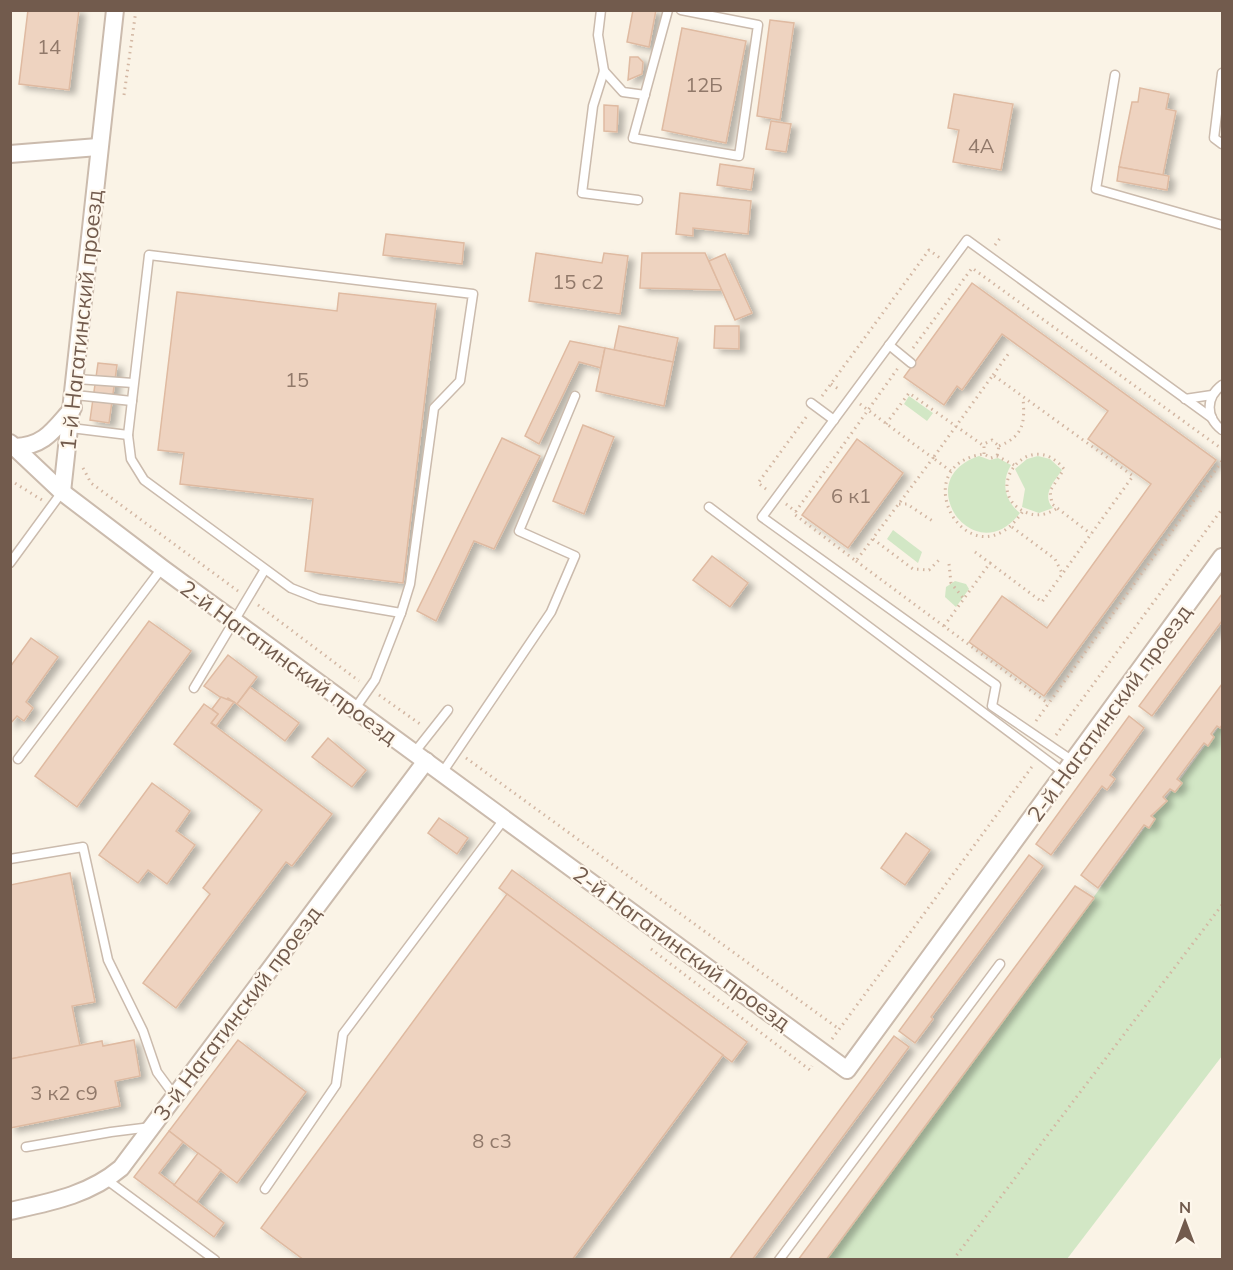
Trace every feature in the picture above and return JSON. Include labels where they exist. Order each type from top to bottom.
[{"type":"street","name":"1-й Нагатинский проезд","points":[[62,492],[75,394],[98,147],[115,10]]},
{"type":"street","points":[[10,154],[98,147]]},
{"type":"street","points":[[13,445],[33,446],[41,441],[75,394]]},
{"type":"street","name":"2-й Нагатинский проезд","points":[[13,445],[62,492],[232,621],[353,711],[505,818],[847,1070],[1222,557]]},
{"type":"street","name":"3-й Нагатинский проезд","points":[[10,1210],[68,1199],[107,1180],[121,1168],[420,757]]},
{"type":"lane","points":[[601,10],[598,35],[604,70],[593,106],[582,193],[638,200]]},
{"type":"lane","points":[[668,10],[633,138],[739,156],[758,25],[681,10]]},
{"type":"lane","points":[[604,70],[623,93],[645,95]]},
{"type":"lane","points":[[1222,73],[1214,138],[1222,144]]},
{"type":"lane","points":[[1115,75],[1096,189],[1222,225]]},
{"type":"lane","points":[[1069,767],[1049,744],[992,706],[996,685],[762,517],[967,240],[1212,418],[1222,430]]},
{"type":"lane","points":[[353,711],[369,688],[401,613],[410,584],[434,408],[460,381],[473,294],[149,255],[128,435],[131,459],[144,480],[264,571],[291,588],[319,599],[401,613]]},
{"type":"lane","points":[[889,345],[908,360]]},
{"type":"lane","points":[[75,394],[133,383]]},
{"type":"lane","points":[[1212,418],[1209,410],[1212,395],[1222,385]]},
{"type":"lane","points":[[75,394],[132,401]]},
{"type":"lane","points":[[1185,399],[1212,395]]},
{"type":"lane","points":[[442,773],[551,612],[575,556],[519,531],[575,396]]},
{"type":"lane","points":[[813,405],[834,420]]},
{"type":"lane","points":[[71,428],[128,435]]},
{"type":"lane","points":[[10,563],[62,492]]},
{"type":"lane","points":[[709,507],[1041,755],[1069,767]]},
{"type":"lane","points":[[18,759],[162,568]]},
{"type":"lane","points":[[194,688],[264,571]]},
{"type":"lane","points":[[420,757],[431,732],[448,710]]},
{"type":"lane","points":[[265,1189],[336,1085],[343,1034],[505,818]]},
{"type":"lane","points":[[10,859],[83,847],[108,960],[143,1031],[157,1072],[174,1095]]},
{"type":"lane","points":[[779,1260],[1000,964]]},
{"type":"lane","points":[[26,1147],[152,1127]]},
{"type":"lane","points":[[107,1180],[215,1260]]},
{"type":"path","points":[[123,105],[136,10]]},
{"type":"path","points":[[796,512],[758,483],[813,405],[831,384],[929,250],[966,276]]},
{"type":"path","points":[[1048,704],[794,514],[868,411],[908,360],[972,268],[1222,449]]},
{"type":"path","points":[[856,561],[1009,352]]},
{"type":"path","points":[[975,552],[1042,602],[1133,476],[993,375]]},
{"type":"path","points":[[831,384],[952,472]]},
{"type":"path","points":[[886,424],[909,393],[984,446]]},
{"type":"path","points":[[999,446],[1016,438],[1022,430],[1023,397]]},
{"type":"path","points":[[984,446],[992,440],[999,446]]},
{"type":"path","points":[[984,446],[984,454]]},
{"type":"path","points":[[997,456],[999,446]]},
{"type":"path","points":[[1014,465],[997,456],[990,458],[984,454],[970,457],[952,472],[945,488],[945,498],[947,508],[958,525],[966,531],[986,536],[996,535],[1012,527],[1023,511]]},
{"type":"path","points":[[1056,509],[1036,515],[1023,511],[1013,502],[1007,486],[1008,478],[1014,465],[1022,458],[1039,454],[1059,463],[1064,469],[1050,491],[1052,504],[1091,534]]},
{"type":"path","points":[[1029,731],[1222,461]]},
{"type":"path","points":[[82,465],[91,483],[431,732]]},
{"type":"path","points":[[899,504],[907,504],[934,522]]},
{"type":"path","points":[[1049,744],[1222,509]]},
{"type":"path","points":[[1012,527],[1056,559],[1062,574]]},
{"type":"path","points":[[873,539],[914,569],[929,570],[939,560]]},
{"type":"path","points":[[944,626],[990,563]]},
{"type":"path","points":[[949,564],[951,583],[964,599]]},
{"type":"path","points":[[456,751],[839,1029]]},
{"type":"path","points":[[643,943],[810,1070],[1041,755]]},
{"type":"path","points":[[953,1260],[1222,905]]},
{"type":"green space","points":[[909,396],[933,413],[927,421],[904,404]]},
{"type":"green space","points":[[979,456],[990,460],[998,458],[1011,465],[1005,484],[1007,497],[1020,513],[1002,529],[985,533],[969,527],[956,516],[949,500],[949,483],[959,468]]},
{"type":"green space","points":[[1038,456],[1050,459],[1062,470],[1048,493],[1053,508],[1039,513],[1022,507],[1025,489],[1015,469],[1027,459]]},
{"type":"green space","points":[[893,530],[922,552],[918,563],[887,539]]},
{"type":"green space","points":[[955,581],[966,584],[969,589],[956,607],[945,597],[946,587]]},
{"type":"green space","points":[[1222,723],[1222,1056],[1067,1259],[826,1260]]},
{"type":"building","points":[[28,10],[79,10],[69,90],[19,84]]},
{"type":"building","points":[[633,10],[656,10],[649,47],[627,42]]},
{"type":"building","points":[[770,20],[794,23],[780,120],[757,116]]},
{"type":"building","points":[[682,28],[746,41],[726,143],[662,130]]},
{"type":"building","points":[[630,57],[638,57],[643,62],[642,74],[628,80]]},
{"type":"building","points":[[1140,88],[1169,94],[1166,109],[1176,111],[1163,175],[1119,167],[1132,102],[1138,102]]},
{"type":"building","points":[[954,94],[1013,104],[1001,170],[953,162],[959,130],[948,128]]},
{"type":"building","points":[[604,105],[618,106],[617,132],[604,131]]},
{"type":"building","points":[[771,121],[791,124],[786,152],[766,149]]},
{"type":"building","points":[[720,164],[754,169],[751,190],[717,185]]},
{"type":"building","points":[[1119,167],[1169,176],[1167,190],[1117,181]]},
{"type":"building","points":[[680,193],[751,201],[748,234],[693,228],[693,236],[676,234]]},
{"type":"building","points":[[386,234],[464,243],[462,264],[383,255]]},
{"type":"building","points":[[536,253],[602,263],[604,253],[628,256],[620,314],[529,301]]},
{"type":"building","points":[[642,253],[705,253],[722,290],[640,288]]},
{"type":"building","points":[[725,254],[752,313],[735,320],[709,261]]},
{"type":"building","points":[[972,283],[1216,460],[1044,696],[969,642],[1002,596],[1047,628],[1151,484],[1088,439],[1108,411],[1002,334],[962,390],[957,386],[944,405],[904,377]]},
{"type":"building","points":[[177,292],[337,311],[339,293],[436,304],[403,583],[305,571],[313,499],[180,484],[184,453],[158,450]]},
{"type":"building","points":[[619,326],[678,338],[673,362],[614,350]]},
{"type":"building","points":[[715,326],[739,326],[739,349],[714,348]]},
{"type":"building","points":[[570,341],[605,348],[601,368],[579,362],[539,444],[525,436]]},
{"type":"building","points":[[605,348],[673,362],[664,406],[596,391]]},
{"type":"building","points":[[98,363],[117,365],[109,423],[90,420]]},
{"type":"building","points":[[583,425],[614,437],[584,514],[553,501]]},
{"type":"building","points":[[502,438],[540,456],[494,549],[474,541],[436,621],[417,611]]},
{"type":"building","points":[[857,439],[903,473],[848,548],[802,515]]},
{"type":"building","points":[[712,556],[748,583],[730,607],[693,580]]},
{"type":"building","points":[[1222,594],[1222,621],[1152,716],[1139,706]]},
{"type":"building","points":[[149,621],[191,651],[77,807],[35,776]]},
{"type":"building","points":[[31,638],[58,657],[26,702],[33,708],[24,721],[17,716],[10,724],[10,667]]},
{"type":"building","points":[[228,655],[257,677],[237,704],[228,698],[226,701],[204,686]]},
{"type":"building","points":[[1222,684],[1222,725],[1220,728],[1217,726],[1211,734],[1214,737],[1208,746],[1204,743],[1177,779],[1182,783],[1175,792],[1170,789],[1163,797],[1167,801],[1151,816],[1155,819],[1149,828],[1144,825],[1098,888],[1081,875]]},
{"type":"building","points":[[250,687],[299,723],[285,741],[237,704]]},
{"type":"building","points":[[221,697],[234,702],[216,726],[211,723],[218,714],[212,709]]},
{"type":"building","points":[[204,704],[218,714],[211,723],[332,814],[292,866],[286,862],[176,1008],[143,983],[210,894],[203,888],[262,810],[174,744]]},
{"type":"building","points":[[1129,716],[1144,728],[1110,775],[1115,779],[1107,790],[1102,786],[1051,855],[1036,844]]},
{"type":"building","points":[[328,738],[366,770],[352,787],[312,757]]},
{"type":"building","points":[[152,783],[190,811],[176,831],[195,845],[167,884],[148,870],[138,883],[99,855]]},
{"type":"building","points":[[439,818],[468,838],[457,854],[428,833]]},
{"type":"building","points":[[906,833],[930,850],[905,885],[881,868]]},
{"type":"building","points":[[1029,855],[1043,866],[931,1017],[933,1019],[915,1043],[899,1031]]},
{"type":"building","points":[[512,870],[747,1042],[732,1062],[499,888]]},
{"type":"building","points":[[70,873],[95,1002],[72,1006],[80,1046],[10,1059],[10,885]]},
{"type":"building","points":[[1075,886],[1094,898],[826,1260],[798,1260]]},
{"type":"building","points":[[507,894],[723,1055],[572,1260],[304,1260],[261,1228]]},
{"type":"building","points":[[894,1036],[909,1047],[752,1260],[729,1260]]},
{"type":"building","points":[[134,1040],[140,1076],[115,1081],[120,1106],[10,1128],[10,1059],[102,1041],[103,1046]]},
{"type":"building","points":[[238,1040],[306,1092],[237,1183],[169,1131]]},
{"type":"building","points":[[169,1131],[183,1142],[159,1173],[224,1223],[214,1237],[134,1177]]},
{"type":"building","points":[[198,1153],[221,1170],[197,1202],[174,1185]]}]
